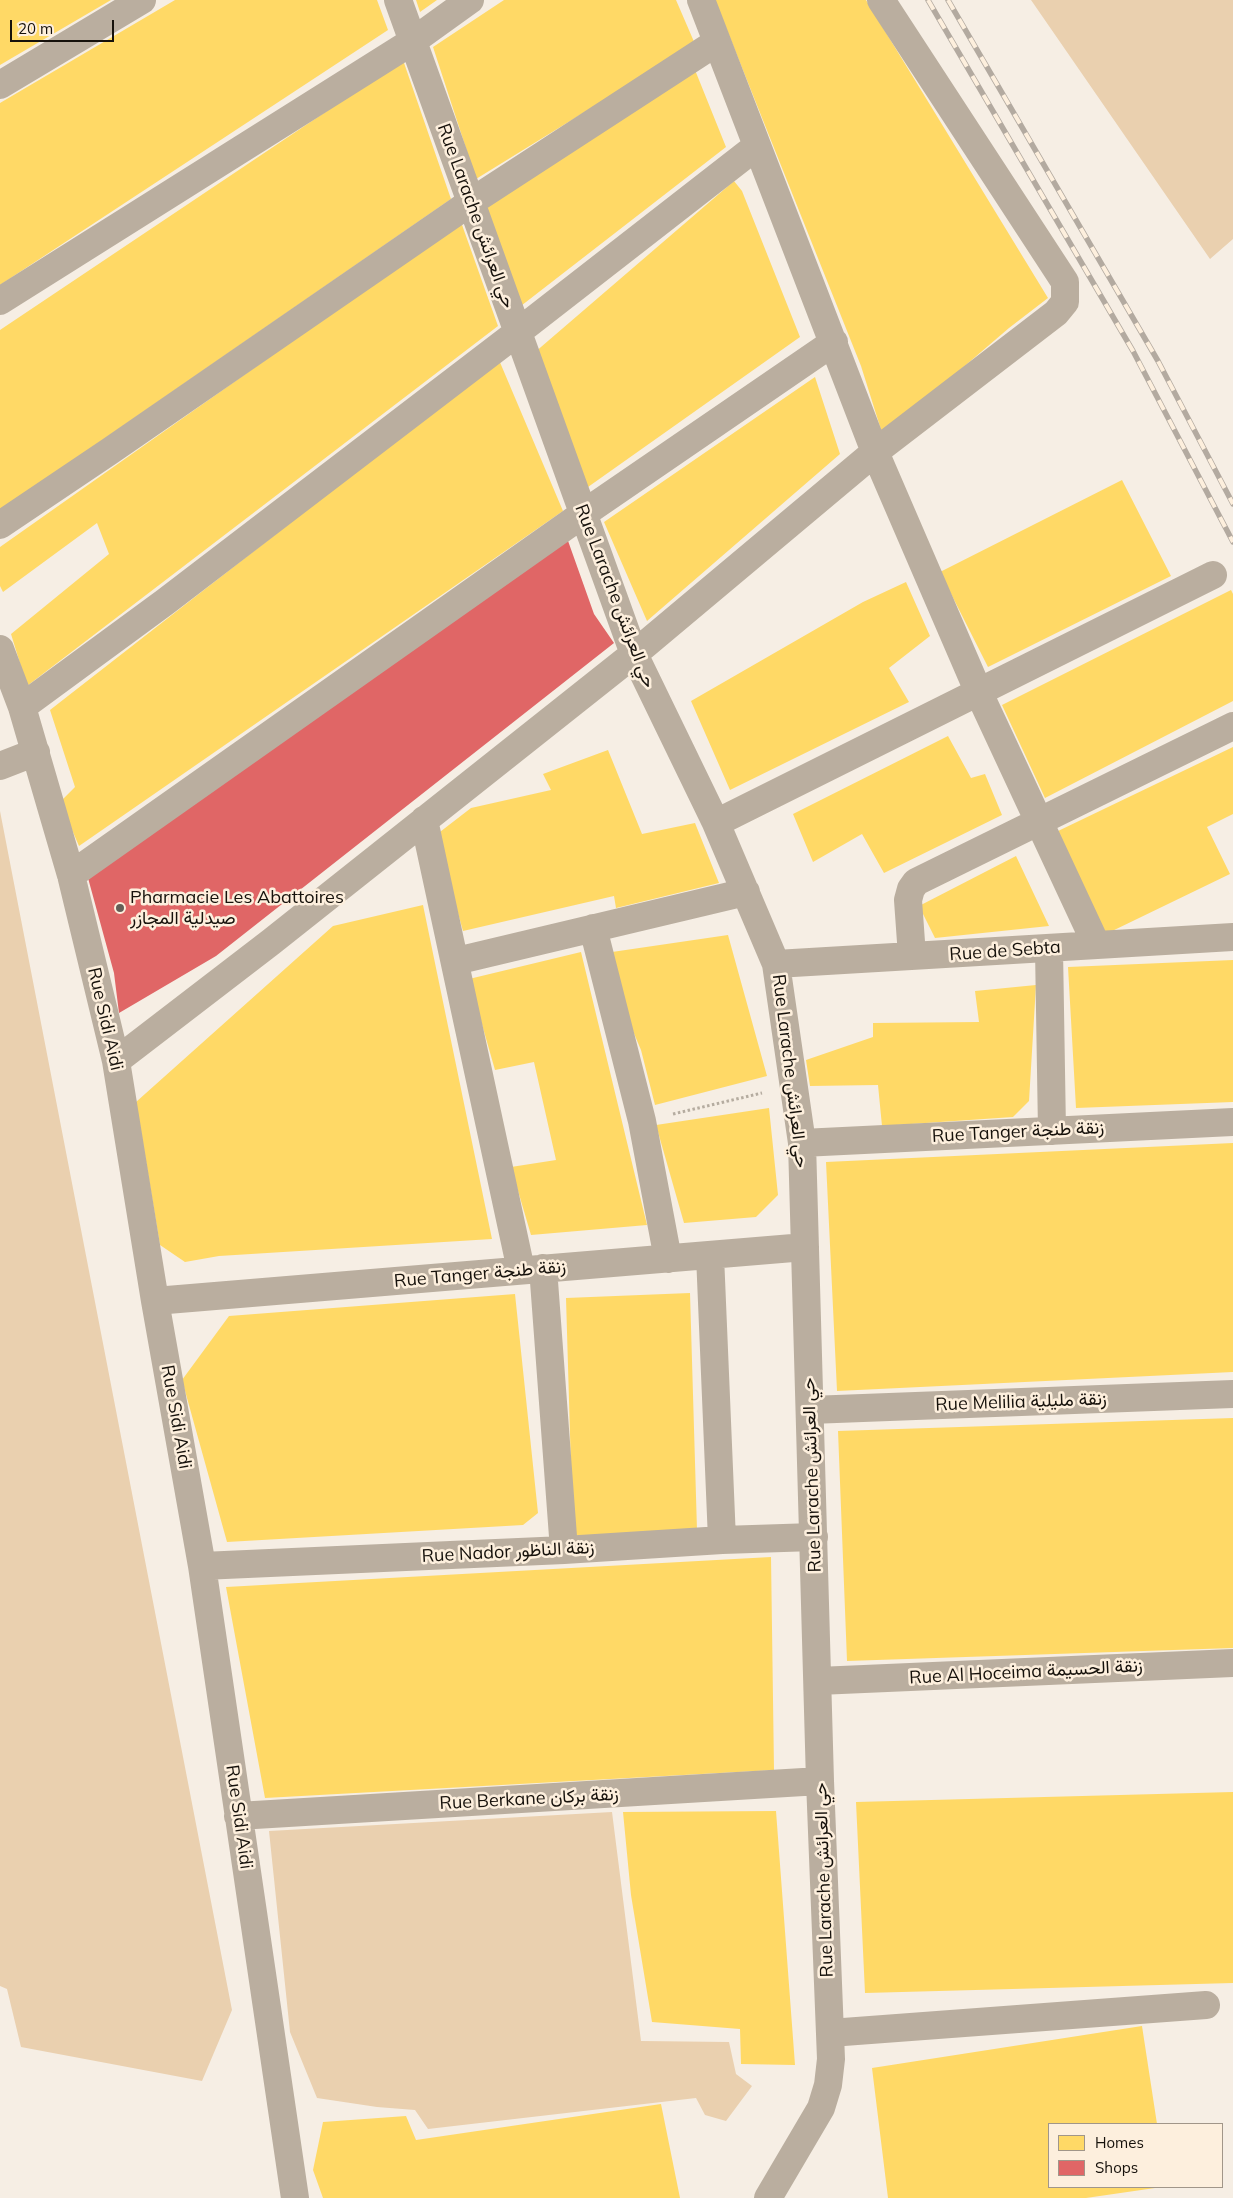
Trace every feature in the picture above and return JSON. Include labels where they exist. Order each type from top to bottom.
[{"type":"street","points":[[0,85],[142,0]]},
{"type":"street","name":"Rue Larache حي العرائش","points":[[398,0],[634,654],[716,822],[776,964],[802,1143],[820,1781],[831,2059],[828,2085],[821,2108],[768,2198]]},
{"type":"street","points":[[0,300],[413,40],[470,0]]},
{"type":"street","points":[[700,0],[875,452],[979,692],[1096,944]]},
{"type":"street","points":[[116,1061],[271,942],[634,654],[875,452],[1056,313],[1064,302],[1065,282],[881,0]]},
{"type":"street","points":[[0,525],[471,202],[717,42]]},
{"type":"street","points":[[22,707],[165,602],[518,332],[757,146]]},
{"type":"street","points":[[71,875],[583,514],[834,342]]},
{"type":"street","points":[[716,822],[1212,575]]},
{"type":"street","name":"Rue Sidi Aidi","points":[[0,649],[22,707],[71,875],[116,1061],[155,1301],[202,1566],[295,2198]]},
{"type":"street","points":[[912,956],[908,900],[916,882],[1233,726]]},
{"type":"street","points":[[0,766],[36,752]]},
{"type":"street","points":[[424,820],[456,961],[532,1269],[564,1550]]},
{"type":"street","points":[[456,961],[746,892]]},
{"type":"street","points":[[593,928],[642,1121],[668,1259]]},
{"type":"street","name":"Rue de Sebta","points":[[776,964],[1233,937]]},
{"type":"street","points":[[1050,948],[1052,1130]]},
{"type":"street","name":"Rue Tanger زنقة طنجة","points":[[802,1143],[1233,1122]]},
{"type":"street","name":"Rue Tanger زنقة طنجة","points":[[155,1301],[805,1247]]},
{"type":"street","points":[[710,1255],[722,1540]]},
{"type":"street","name":"Rue Melilia زنقة مليلية","points":[[810,1410],[1233,1394]]},
{"type":"street","name":"Rue Nador زنقة الناظور","points":[[202,1566],[814,1537]]},
{"type":"street","name":"Rue Al Hoceima زنقة الحسيمة","points":[[818,1681],[1233,1663]]},
{"type":"street","name":"Rue Berkane زنقة بركان","points":[[238,1816],[820,1781]]},
{"type":"street","points":[[830,2033],[1206,2006]]},
{"type":"path","points":[[642,1121],[794,1086]]},
{"type":"shaded area","points":[[1031,0],[1233,0],[1233,239],[1210,259]]},
{"type":"shaded area","points":[[0,811],[232,2010],[202,2081],[21,2047],[7,1989],[0,1986]]},
{"type":"shaded area","points":[[612,1812],[641,2041],[729,2042],[736,2074],[752,2086],[726,2121],[705,2115],[696,2098],[428,2129],[415,2110],[377,2107],[317,2098],[290,2032],[269,1831]]},
{"type":"building: Homes","points":[[0,0],[111,0],[0,65]]},
{"type":"building: Homes","points":[[175,0],[377,0],[388,30],[0,285],[0,103]]},
{"type":"building: Homes","points":[[416,0],[437,0],[420,12]]},
{"type":"building: Homes","points":[[504,0],[676,0],[695,44],[476,179],[433,47]]},
{"type":"building: Homes","points":[[715,0],[866,0],[1048,298],[1009,328],[883,436],[861,366]]},
{"type":"building: Homes","points":[[403,60],[451,199],[0,511],[0,330]]},
{"type":"building: Homes","points":[[695,70],[726,147],[517,309],[484,209]]},
{"type":"building: Homes","points":[[734,181],[742,191],[800,337],[588,487],[534,353]]},
{"type":"building: Homes","points":[[461,222],[498,326],[27,686],[11,634],[109,554],[97,523],[3,592],[0,586],[0,547]]},
{"type":"building: Homes","points":[[499,360],[563,511],[79,846],[60,802],[75,787],[50,710]]},
{"type":"building: Homes","points":[[815,377],[840,454],[647,621],[604,522]]},
{"type":"building: Homes","points":[[1122,480],[1171,576],[988,667],[940,572]]},
{"type":"building: Homes","points":[[906,582],[930,636],[889,668],[909,702],[730,790],[691,701],[863,602]]},
{"type":"building: Homes","points":[[1231,590],[1233,594],[1233,701],[1045,798],[1002,705]]},
{"type":"building: Homes","points":[[948,736],[971,778],[985,774],[1002,815],[884,873],[862,834],[813,862],[793,814]]},
{"type":"building: Homes","points":[[1233,747],[1233,814],[1207,827],[1230,874],[1106,934],[1056,832]]},
{"type":"building: Homes","points":[[608,750],[642,834],[695,823],[719,883],[616,908],[614,896],[463,931],[436,835],[471,808],[551,790],[543,774]]},
{"type":"building: Homes","points":[[1016,856],[1049,926],[935,938],[919,906]]},
{"type":"building: Homes","points":[[423,905],[492,1239],[219,1256],[185,1262],[160,1245],[136,1102],[333,926]]},
{"type":"building: Homes","points":[[728,935],[767,1076],[655,1105],[641,1050],[630,1024],[612,952]]},
{"type":"building: Homes","points":[[581,952],[647,1225],[531,1235],[511,1167],[556,1160],[534,1062],[495,1070],[469,979]]},
{"type":"building: Homes","points":[[1233,960],[1233,1102],[1076,1108],[1068,967]]},
{"type":"building: Homes","points":[[1036,985],[1029,1101],[1013,1117],[882,1126],[878,1085],[810,1086],[806,1060],[873,1037],[873,1023],[979,1022],[975,991]]},
{"type":"building: Homes","points":[[769,1108],[778,1195],[756,1217],[684,1223],[656,1125]]},
{"type":"building: Homes","points":[[1233,1143],[1233,1372],[837,1391],[826,1162]]},
{"type":"building: Homes","points":[[690,1293],[697,1530],[573,1536],[566,1298]]},
{"type":"building: Homes","points":[[515,1294],[538,1513],[523,1525],[227,1542],[182,1380],[229,1316]]},
{"type":"building: Homes","points":[[1233,1418],[1233,1648],[847,1661],[838,1431]]},
{"type":"building: Homes","points":[[771,1557],[774,1770],[265,1798],[226,1587]]},
{"type":"building: Homes","points":[[1233,1792],[1233,1983],[865,1993],[856,1802]]},
{"type":"building: Homes","points":[[776,1811],[795,2065],[741,2064],[740,2029],[652,2022],[631,1895],[623,1812]]},
{"type":"building: Homes","points":[[1142,2026],[1157,2123],[1048,2123],[1048,2188],[1155,2188],[1086,2198],[888,2198],[872,2068]]},
{"type":"building: Homes","points":[[661,2104],[680,2198],[323,2198],[313,2170],[323,2122],[406,2116],[416,2140]]},
{"type":"building: Shops","points":[[567,538],[594,614],[614,643],[216,956],[119,1013],[114,973],[88,878]]},
{"type":"railway","points":[[928,0],[1133,351],[1233,542]]},
{"type":"railway","points":[[948,0],[1158,361],[1233,504]]},
{"type":"place","name":"Pharmacie Les Abattoires صيدلية المجازر","points":[[120,908]]}]
